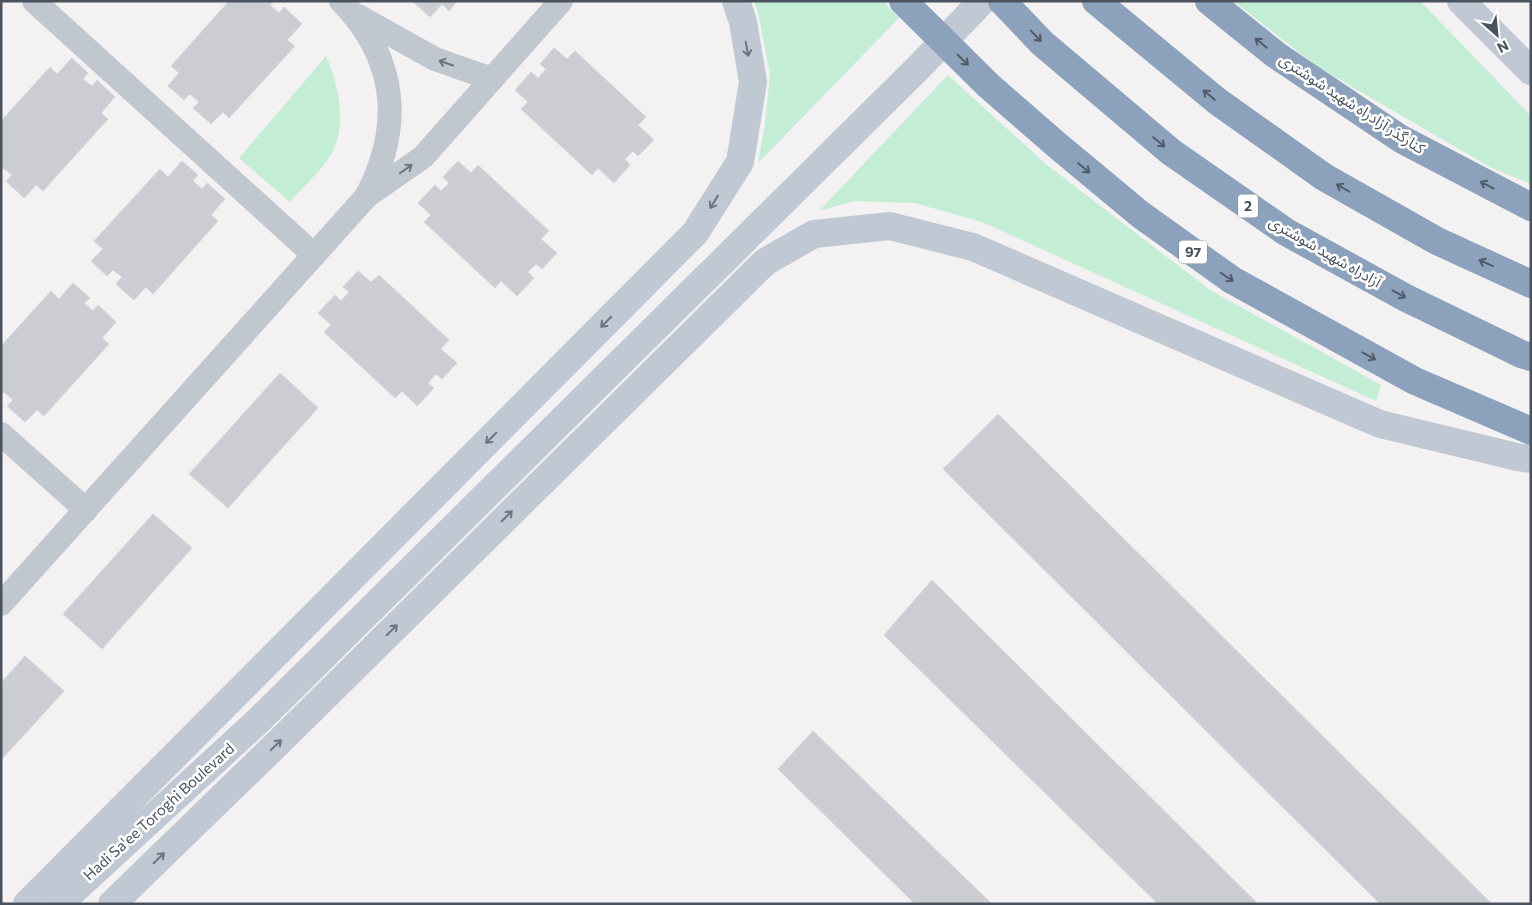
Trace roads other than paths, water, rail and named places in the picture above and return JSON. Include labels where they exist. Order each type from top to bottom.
[{"type":"highway","name":"97","points":[[903,1],[989,86],[1058,146],[1141,215],[1232,280],[1415,381],[1531,431]]},
{"type":"highway","name":"آزادراه شهید شوشتری","points":[[1002,1],[1042,43],[1172,152],[1286,232],[1406,298],[1521,354],[1531,357]]},
{"type":"highway","points":[[1096,1],[1217,101],[1324,177],[1437,241],[1531,284]]},
{"type":"highway","name":"کنارگذر آزادراه شهید شوشتری","points":[[1209,1],[1276,54],[1401,139],[1531,207]]},
{"type":"street","points":[[34,1],[314,255]]},
{"type":"street","points":[[1,604],[366,197],[423,157],[561,1]]},
{"type":"street","points":[[27,904],[694,233],[740,162],[753,82],[743,22],[736,1]]},
{"type":"street","points":[[92,904],[259,720],[918,68],[982,1]]},
{"type":"street","points":[[1461,1],[1531,71]]},
{"type":"street","points":[[347,7],[365,29],[383,66],[388,86],[389,132],[377,176],[366,197]]},
{"type":"street","points":[[347,7],[435,59],[492,79]]},
{"type":"street","points":[[112,904],[765,262],[814,234],[890,226],[973,247],[1380,424],[1531,459]]},
{"type":"street","points":[[1,434],[86,510]]},
{"type":"street","name":"Hadi Sa'ee Toroghi Boulevard","points":[[58,904],[259,720]]}]
